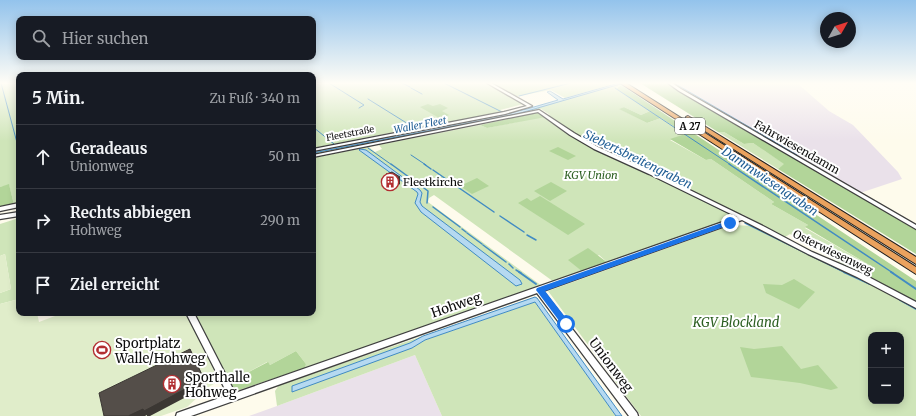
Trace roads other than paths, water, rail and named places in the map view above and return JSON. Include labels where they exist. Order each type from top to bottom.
[{"type":"highway","name":"A 27","points":[[658,102],[916,271]]},
{"type":"highway","name":"A 27","points":[[659,102],[916,261]]},
{"type":"street","name":"Fleetstraße","points":[[316,149],[506,114],[530,106],[524,102]]},
{"type":"street","name":"Fahrwiesendamm","points":[[701,102],[916,227]]},
{"type":"street","name":"Osterwiesenweg","points":[[316,155],[539,111],[572,134],[596,148],[651,173],[810,253],[859,274],[916,306]]},
{"type":"street","points":[[0,209],[16,206]]},
{"type":"street","points":[[0,217],[16,214]]},
{"type":"street","name":"Hohweg","points":[[180,416],[741,218]]},
{"type":"street","name":"Unionweg","points":[[540,290],[634,416]]},
{"type":"street","points":[[192,316],[233,397]]},
{"type":"water","points":[[550,102],[557,102],[517,114],[316,152],[316,150],[527,109]]},
{"type":"water","points":[[359,150],[366,150],[420,190],[422,193],[420,202],[422,206],[520,280],[522,284],[516,286],[421,212],[415,203],[418,194],[417,192]]},
{"type":"water","points":[[535,297],[622,416],[616,416],[535,302],[425,340],[412,348],[292,392],[292,386],[410,343],[423,336]]},
{"type":"waterway","points":[[6,102],[16,139]]},
{"type":"waterway","points":[[359,108],[364,105],[360,102]]},
{"type":"waterway","name":"Waller Fleet","points":[[373,102],[413,127]]},
{"type":"waterway","points":[[483,102],[502,112]]},
{"type":"waterway","name":"Dammwiesengraben","points":[[637,102],[731,165]]},
{"type":"waterway","points":[[707,102],[797,155]]},
{"type":"waterway","name":"Siebertsbreitengraben","points":[[539,113],[543,115]]},
{"type":"waterway","points":[[316,129],[334,144]]},
{"type":"waterway","name":"Siebertsbreitengraben","points":[[572,136],[627,164]]},
{"type":"waterway","points":[[368,148],[392,165]]},
{"type":"waterway","points":[[411,155],[426,165]]},
{"type":"waterway","points":[[391,164],[428,191],[427,203]]},
{"type":"waterway","points":[[424,164],[431,169]]},
{"type":"waterway","name":"Siebertsbreitengraben","points":[[627,164],[645,172]]},
{"type":"waterway","name":"Dammwiesengraben","points":[[729,164],[893,273]]},
{"type":"waterway","points":[[433,170],[494,212]]},
{"type":"waterway","name":"Siebertsbreitengraben","points":[[660,179],[733,215]]},
{"type":"waterway","points":[[433,207],[460,227]]},
{"type":"waterway","points":[[500,216],[524,232]]},
{"type":"waterway","name":"Siebertsbreitengraben","points":[[745,223],[846,273]]},
{"type":"waterway","points":[[462,229],[466,232]]},
{"type":"waterway","points":[[467,233],[482,244]]},
{"type":"waterway","points":[[527,235],[536,240]]},
{"type":"waterway","points":[[483,245],[506,262]]},
{"type":"waterway","points":[[509,264],[513,268]]},
{"type":"waterway","points":[[516,270],[521,273]]},
{"type":"waterway","points":[[519,272],[536,284]]},
{"type":"waterway","name":"Siebertsbreitengraben","points":[[844,272],[870,284]]},
{"type":"waterway","name":"Dammwiesengraben","points":[[891,272],[916,289]]},
{"type":"waterway","name":"Siebertsbreitengraben","points":[[900,300],[916,309]]},
{"type":"place","name":"Fleetkirche","points":[[390,182]]},
{"type":"place","name":"Sportplatz Walle/Hohweg","points":[[102,350]]},
{"type":"place","name":"Sporthalle Hohweg","points":[[172,384]]},
{"type":"park label","name":"KGV Union","points":[[591,175]]},
{"type":"park label","name":"KGV Blockland","points":[[736,322]]}]
